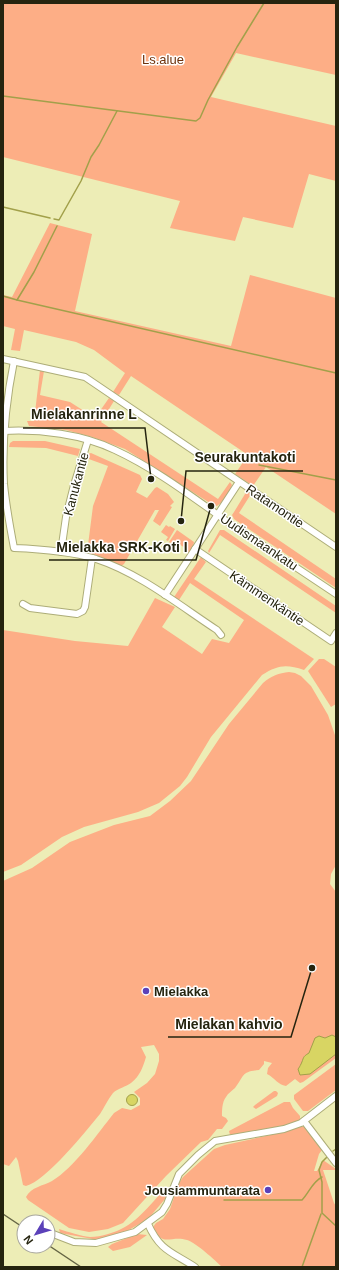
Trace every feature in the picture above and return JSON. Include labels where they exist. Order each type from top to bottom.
[{"type":"street","name":"Ratamontie","points":[[3,359],[85,377],[336,547]]},
{"type":"street","points":[[14,361],[4,431],[4,483],[7,511],[14,548],[61,552],[92,558],[122,570],[165,595],[221,635]]},
{"type":"street","name":"Uudismaankatu","points":[[4,431],[39,431],[88,440],[132,458],[336,594]]},
{"type":"street","name":"Kanukantie","points":[[61,552],[67,511],[88,440]]},
{"type":"street","points":[[165,595],[240,482]]},
{"type":"street","name":"Kämmenkäntie","points":[[195,549],[331,641],[336,633]]},
{"type":"street","points":[[23,604],[30,608],[76,614],[80,613],[84,607],[92,558]]},
{"type":"street","points":[[56,1235],[74,1242],[96,1243],[135,1232],[148,1224],[162,1212],[167,1204],[179,1174],[215,1141],[284,1129],[301,1123],[336,1096]]},
{"type":"street","points":[[304,1121],[336,1162]]},
{"type":"street","points":[[148,1224],[152,1234],[165,1250],[195,1267]]},
{"type":"green space","name":"Ls.alue","points":[[3,3],[336,3],[336,75],[236,53],[211,97],[336,126],[336,181],[309,174],[293,228],[243,217],[235,241],[170,228],[180,201],[3,157]]},
{"type":"green space","points":[[50,223],[92,234],[75,311],[231,346],[250,275],[336,298],[336,514],[266,467],[253,486],[235,474],[248,455],[131,376],[119,395],[113,392],[125,373],[94,350],[76,342],[24,330],[20,351],[11,350],[15,329],[3,326],[3,295],[12,297]]},
{"type":"green space","points":[[40,370],[44,371],[40,395],[70,402],[95,418],[109,398],[114,401],[101,422],[218,499],[230,482],[232,485],[226,497],[217,506],[213,505],[125,449],[92,437],[66,430],[29,426],[27,421],[34,421]]},
{"type":"green space","points":[[13,441],[45,441],[80,449],[78,456],[46,448],[9,447],[10,443]]},
{"type":"green space","points":[[91,453],[140,475],[142,479],[136,492],[147,498],[157,487],[168,494],[174,502],[170,506],[172,507],[160,526],[153,521],[159,510],[155,510],[124,564],[121,566],[101,557],[87,553],[93,506],[108,466],[86,458],[88,454]]},
{"type":"green space","points":[[247,492],[251,494],[239,513],[336,579],[336,588],[234,519],[232,515]]},
{"type":"green space","points":[[166,525],[175,529],[168,541],[166,540],[168,537],[161,532]]},
{"type":"green space","points":[[177,530],[194,542],[193,548],[189,553],[187,553],[188,550],[173,540],[171,543],[169,542]]},
{"type":"green space","points":[[220,530],[224,530],[336,606],[336,613],[220,535],[209,553],[208,551]]},
{"type":"green space","points":[[201,557],[206,562],[194,579],[314,659],[304,670],[282,666],[262,675],[211,737],[180,786],[159,803],[138,812],[84,827],[62,837],[21,865],[3,872],[3,630],[75,641],[128,646],[155,598],[175,607],[162,627],[202,654],[212,639],[229,643],[244,620],[190,583],[179,600],[174,597]]},
{"type":"green space","points":[[319,659],[324,659],[336,667],[336,704],[331,707],[308,671]]},
{"type":"green space","points":[[282,673],[295,673],[301,676],[311,686],[328,715],[336,738],[336,865],[331,874],[330,884],[336,892],[336,1058],[303,1082],[300,1083],[295,1079],[286,1086],[267,1074],[268,1068],[272,1063],[264,1061],[264,1064],[259,1070],[246,1073],[235,1088],[228,1094],[222,1106],[222,1116],[228,1121],[222,1129],[217,1129],[208,1140],[201,1142],[166,1176],[123,1223],[108,1229],[89,1232],[69,1228],[56,1219],[56,1214],[48,1214],[26,1197],[31,1191],[52,1181],[69,1168],[114,1113],[122,1108],[131,1110],[140,1105],[140,1098],[134,1092],[147,1083],[155,1074],[159,1061],[159,1054],[154,1045],[141,1047],[146,1057],[137,1077],[129,1084],[113,1093],[100,1114],[76,1143],[55,1166],[44,1175],[26,1186],[23,1185],[16,1157],[9,1166],[3,1164],[3,881],[32,868],[70,842],[114,825],[150,816],[170,801],[191,781],[229,724],[263,683],[269,678]]},
{"type":"green space","points":[[336,1064],[336,1090],[308,1111],[303,1111],[294,1099],[294,1095]]},
{"type":"green space","points":[[274,1091],[278,1093],[277,1096],[256,1109],[253,1107],[255,1105]]},
{"type":"green space","points":[[284,1102],[290,1102],[300,1116],[300,1122],[230,1135],[229,1131]]},
{"type":"green space","points":[[301,1126],[304,1127],[322,1150],[319,1154],[314,1171],[317,1171],[323,1160],[336,1169],[323,1170],[336,1206],[336,1267],[222,1267],[191,1241],[181,1239],[167,1240],[159,1237],[153,1227],[156,1223],[163,1219],[170,1209],[179,1183],[183,1177],[214,1149],[225,1145],[284,1132]]},
{"type":"green space","points":[[167,1188],[169,1191],[165,1199],[148,1219],[120,1235],[98,1240],[60,1233],[59,1229],[78,1235],[92,1237],[117,1231],[132,1222],[145,1211]]},
{"type":"green space","points":[[137,1234],[147,1235],[130,1247],[113,1251],[108,1247],[112,1244]]},
{"type":"shaded area","points":[[332,1035],[336,1037],[336,1054],[310,1074],[300,1075],[298,1069],[304,1057],[309,1053],[315,1038],[319,1036],[325,1038]]},
{"type":"shaded area","points":[[132,1094],[136,1096],[138,1100],[136,1104],[132,1106],[128,1104],[126,1100],[128,1096]]},
{"type":"waterway","points":[[3,96],[196,121],[200,118],[208,100],[237,47],[264,3]]},
{"type":"waterway","points":[[54,219],[59,220],[81,181],[91,157],[117,111]]},
{"type":"waterway","points":[[3,207],[50,218]]},
{"type":"waterway","points":[[3,296],[17,300],[34,272],[57,226]]},
{"type":"waterway","points":[[17,300],[336,373]]},
{"type":"waterway","points":[[259,465],[336,480]]},
{"type":"waterway","points":[[327,1157],[322,1162],[319,1170],[322,1182],[322,1213],[336,1226]]},
{"type":"waterway","points":[[224,1200],[302,1200],[313,1185],[322,1177]]},
{"type":"waterway","points":[[302,1267],[321,1214]]},
{"type":"railway","points":[[3,1214],[16,1223]]},
{"type":"railway","points":[[56,1250],[81,1267]]},
{"type":"place","name":"Mielakanrinne L","points":[[151,479]]},
{"type":"place","name":"Mielakka SRK-Koti I","points":[[211,506]]},
{"type":"place","name":"Seurakuntakoti","points":[[181,521]]},
{"type":"place","name":"Mielakan kahvio","points":[[312,968]]},
{"type":"place","name":"Mielakka","points":[[146,991]]},
{"type":"place","name":"Jousiammuntarata","points":[[268,1190]]}]
